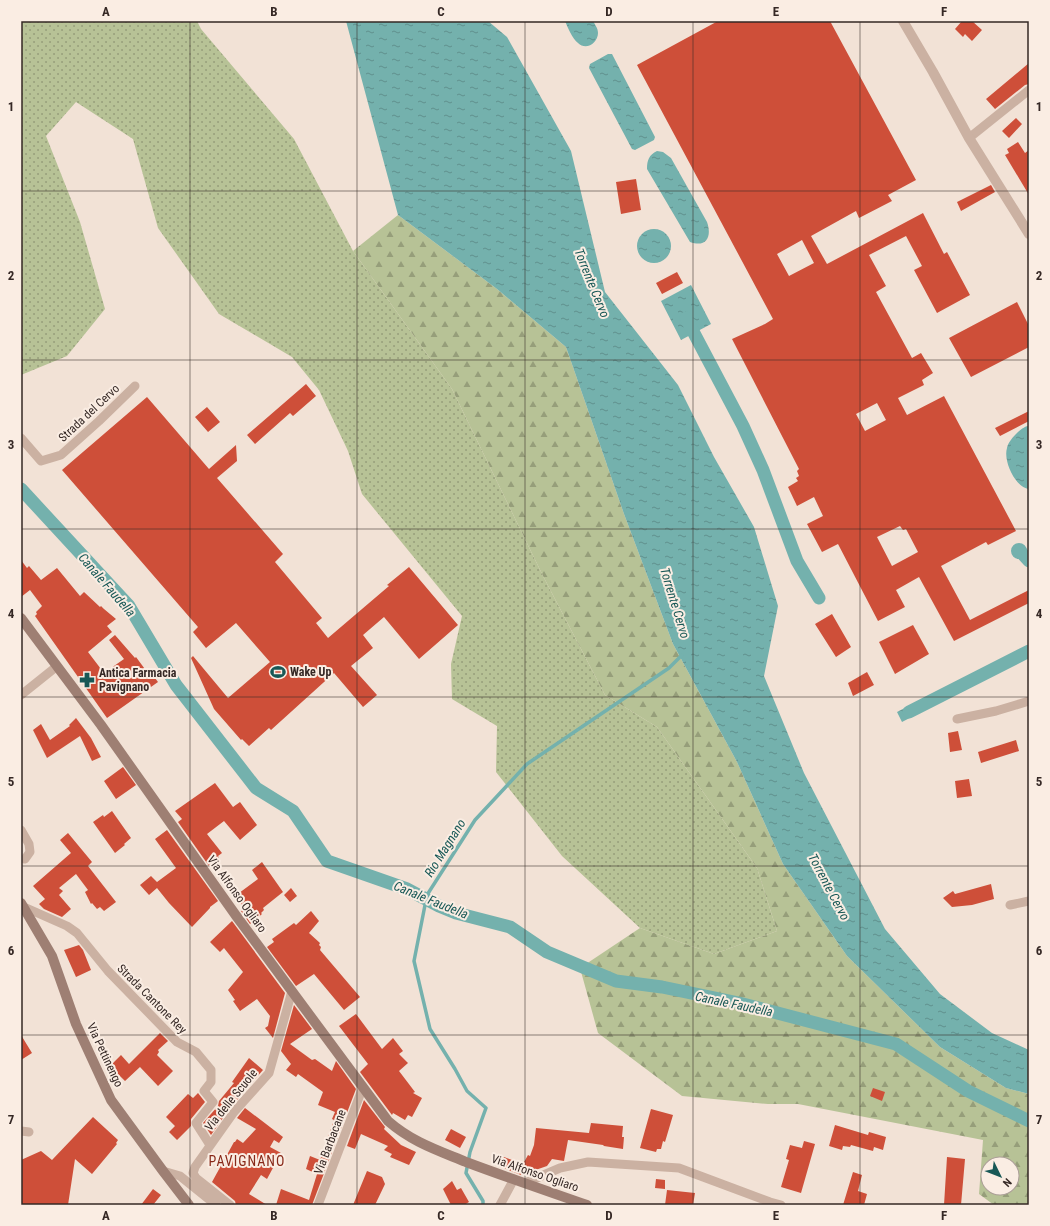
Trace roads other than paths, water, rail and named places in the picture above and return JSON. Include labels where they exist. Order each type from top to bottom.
[{"type":"main road","name":"Via Alfonso Ogliaro","points":[[21,618],[56,667],[101,725],[232,911],[388,1121],[401,1133],[429,1148],[475,1166],[587,1205]]},
{"type":"main road","name":"Via Pettinengo","points":[[23,905],[52,956],[76,1024],[111,1100],[162,1171],[189,1205]]},
{"type":"street","points":[[902,21],[933,72],[969,138],[1029,234]]},
{"type":"street","points":[[969,138],[1029,90]]},
{"type":"street","name":"Strada del Cervo","points":[[21,438],[41,461],[61,454],[99,421],[135,386]]},
{"type":"street","points":[[21,695],[56,667]]},
{"type":"street","points":[[957,719],[996,711],[1029,701]]},
{"type":"street","points":[[21,830],[29,844],[30,852],[25,859]]},
{"type":"street","points":[[1010,905],[1029,901]]},
{"type":"street","name":"Strada Cantone Rey","points":[[23,905],[67,926],[77,933],[108,971],[177,1042],[196,1052],[204,1061],[211,1070],[211,1082],[204,1091],[213,1102],[196,1123],[210,1145]]},
{"type":"street","name":"Via delle Scuole","points":[[230,1205],[196,1178],[192,1173],[234,1112],[269,1073],[292,991]]},
{"type":"street","name":"Via Barbacane","points":[[318,1205],[363,1087]]},
{"type":"street","points":[[525,1183],[560,1168],[588,1162],[679,1168],[781,1205]]},
{"type":"street","points":[[162,1171],[180,1176],[216,1205]]},
{"type":"street","points":[[500,1205],[514,1179]]},
{"type":"water","name":"Torrente Cervo","points":[[346,21],[488,21],[507,37],[571,151],[605,292],[678,385],[714,457],[754,527],[778,606],[764,676],[804,773],[885,929],[940,994],[992,1033],[1029,1050],[1029,1094],[1006,1088],[940,1047],[847,956],[783,864],[737,762],[673,644],[624,514],[566,347],[497,289],[398,215]]},
{"type":"water","points":[[565,21],[593,21],[598,31],[594,43],[584,46],[578,43],[570,33]]},
{"type":"water","points":[[608,54],[612,54],[655,137],[654,140],[635,150],[632,149],[589,68],[590,64]]},
{"type":"water","points":[[657,151],[663,152],[671,158],[707,222],[709,232],[707,240],[704,242],[690,242],[647,169],[649,158]]},
{"type":"water","points":[[657,229],[666,234],[670,239],[670,253],[666,258],[661,262],[651,263],[647,262],[638,253],[637,243],[638,239],[647,230]]},
{"type":"water","points":[[691,285],[711,324],[681,340],[661,301]]},
{"type":"water","points":[[1028,426],[1029,489],[1019,484],[1011,473],[1006,453],[1012,438]]},
{"type":"water","points":[[1019,543],[1025,545],[1027,551],[1025,557],[1019,559],[1013,557],[1011,551],[1013,545]]},
{"type":"water","points":[[922,699],[927,709],[902,722],[897,712]]},
{"type":"waterway","points":[[686,318],[743,426],[763,470],[797,561],[819,598]]},
{"type":"waterway","name":"Canale Faudella","points":[[21,489],[129,606],[176,685],[256,788],[293,811],[327,861],[407,889],[456,913],[510,927],[547,952],[616,981],[662,987],[739,1003],[896,1044],[968,1091],[1029,1121]]},
{"type":"waterway","points":[[1020,551],[1029,561]]},
{"type":"waterway","points":[[909,712],[1029,651]]},
{"type":"waterway","name":"Rio Magnano","points":[[483,1205],[483,1201],[466,1173],[470,1152],[486,1108],[467,1091],[430,1029],[414,961],[427,895],[475,820],[527,764],[669,668],[682,655]]},
{"type":"place","name":"Wake Up","points":[[278,672]]},
{"type":"place","name":"Antica Farmacia Pavignano","points":[[87,680]]},
{"type":"district","name":"PAVIGNANO","points":[[247,1161]]}]
